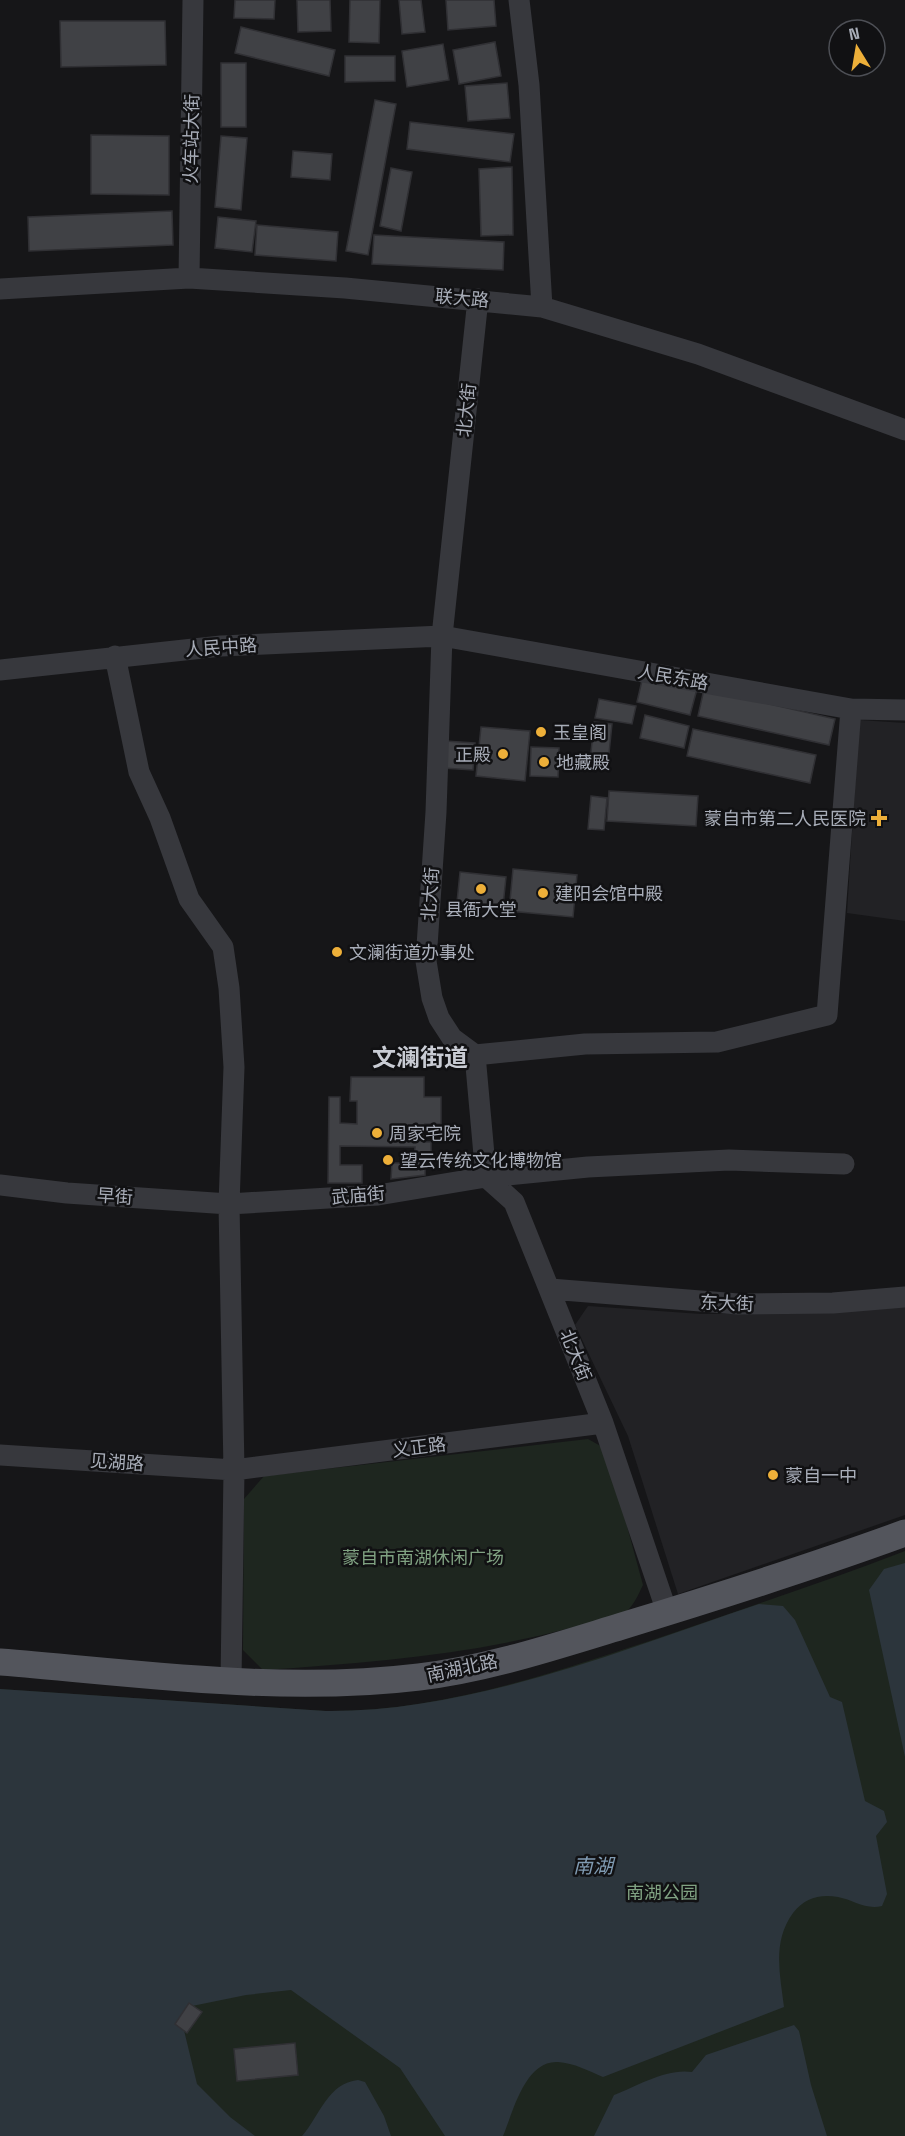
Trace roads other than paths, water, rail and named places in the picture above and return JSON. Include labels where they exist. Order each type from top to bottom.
[{"type":"main road","name":"南湖北路","points":[[0,1662],[231,1681],[307,1683],[420,1677],[507,1659],[667,1612],[808,1568],[905,1533]]},
{"type":"street","name":"火车站大街","points":[[189,278],[193,0]]},
{"type":"street","points":[[519,0],[529,85],[542,307]]},
{"type":"street","name":"联大路","points":[[0,289],[189,278],[478,299],[542,307],[698,354],[905,430]]},
{"type":"street","name":"北大街","points":[[475,1055],[452,1038],[439,1018],[432,998],[426,961],[436,812],[442,636],[478,299]]},
{"type":"street","name":"人民中路","points":[[0,670],[221,646],[442,636]]},
{"type":"street","name":"人民东路","points":[[442,636],[851,709],[905,710]]},
{"type":"street","points":[[115,656],[139,771],[160,818],[189,899],[223,947],[229,988],[234,1067],[229,1204],[234,1470],[231,1681]]},
{"type":"street","points":[[486,1177],[475,1055],[585,1044],[717,1042],[827,1015],[851,709]]},
{"type":"street","name":"武庙街","points":[[229,1204],[378,1195],[486,1177],[588,1167],[729,1160],[844,1164]]},
{"type":"street","name":"北大街","points":[[486,1177],[514,1202],[603,1423],[667,1612]]},
{"type":"street","name":"早街","points":[[0,1185],[67,1193],[229,1204]]},
{"type":"street","name":"东大街","points":[[550,1289],[738,1304],[833,1303],[905,1297]]},
{"type":"street","name":"义正路","points":[[234,1470],[603,1423]]},
{"type":"street","name":"见湖路","points":[[0,1455],[234,1470]]},
{"type":"water","points":[[905,1563],[905,1757],[869,1590],[884,1569]]},
{"type":"water","name":"南湖","points":[[759,1604],[783,1606],[795,1620],[830,1697],[842,1702],[865,1801],[884,1811],[887,1822],[876,1836],[887,1894],[882,1906],[865,1906],[838,1897],[813,1898],[802,1904],[786,1924],[779,1958],[784,2007],[603,2077],[570,2064],[558,2062],[547,2064],[537,2069],[522,2089],[503,2136],[445,2136],[400,2068],[291,1990],[246,1995],[192,2006],[181,2018],[197,2084],[230,2117],[255,2136],[0,2136],[0,1689],[326,1711],[381,1709],[491,1690],[546,1675]]},
{"type":"water","points":[[794,2025],[799,2031],[811,2085],[827,2136],[594,2136],[614,2095],[662,2075],[682,2071],[692,2072],[706,2055]]},
{"type":"water","points":[[358,2080],[365,2082],[384,2116],[391,2136],[302,2136],[326,2101],[339,2087]]},
{"type":"place","name":"玉皇阁","points":[[541,732]]},
{"type":"place","name":"正殿","points":[[503,754]]},
{"type":"place","name":"地藏殿","points":[[544,762]]},
{"type":"place","name":"蒙自市第二人民医院","points":[[879,818]]},
{"type":"place","name":"县衙大堂","points":[[481,889]]},
{"type":"place","name":"建阳会馆中殿","points":[[543,893]]},
{"type":"place","name":"文澜街道办事处","points":[[337,952]]},
{"type":"place","name":"周家宅院","points":[[377,1133]]},
{"type":"place","name":"望云传统文化博物馆","points":[[388,1160]]},
{"type":"place","name":"蒙自一中","points":[[773,1475]]},
{"type":"district","name":"文澜街道","points":[[420,1057]]},
{"type":"park label","name":"蒙自市南湖休闲广场","points":[[423,1557]]},
{"type":"park label","name":"南湖公园","points":[[662,1892]]}]
